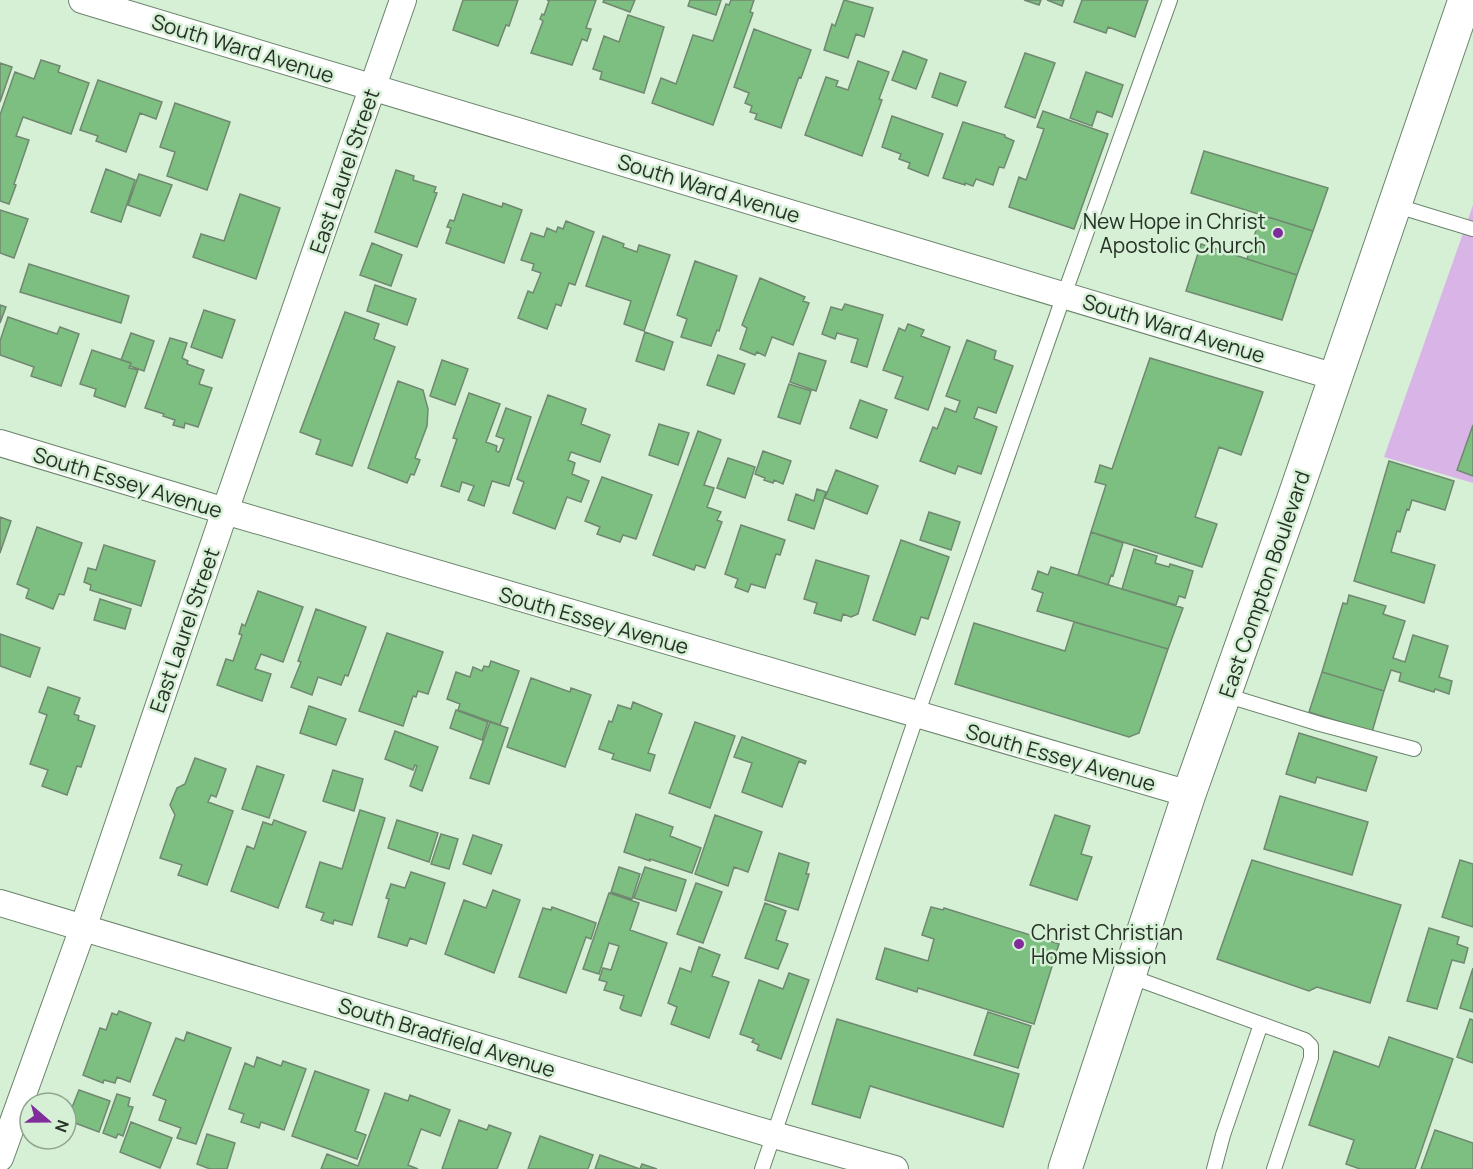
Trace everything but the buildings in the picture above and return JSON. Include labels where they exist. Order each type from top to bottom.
[{"type":"main road","name":"East Compton Boulevard","points":[[1065,1169],[1189,794],[1465,0]]},
{"type":"street","name":"South Ward Avenue","points":[[82,0],[1335,377]]},
{"type":"street","name":"East Laurel Street","points":[[0,1158],[83,928],[403,0]]},
{"type":"street","name":"South Essey Avenue","points":[[0,443],[1189,794]]},
{"type":"street","name":"South Bradfield Avenue","points":[[0,903],[774,1135],[895,1169]]},
{"type":"lane","points":[[762,1169],[917,715],[1170,0]]},
{"type":"lane","points":[[1394,205],[1473,229]]},
{"type":"lane","points":[[1225,695],[1414,749]]},
{"type":"lane","points":[[1129,976],[1305,1040],[1311,1046],[1311,1058],[1274,1169]]},
{"type":"lane","points":[[1214,1169],[1223,1135],[1261,1024]]},
{"type":"shaded area","points":[[1473,205],[1473,483],[1384,457]]},
{"type":"place","name":"New Hope in Christ Apostolic Church","points":[[1278,233]]},
{"type":"place","name":"Christ Christian Home Mission","points":[[1019,944]]}]
